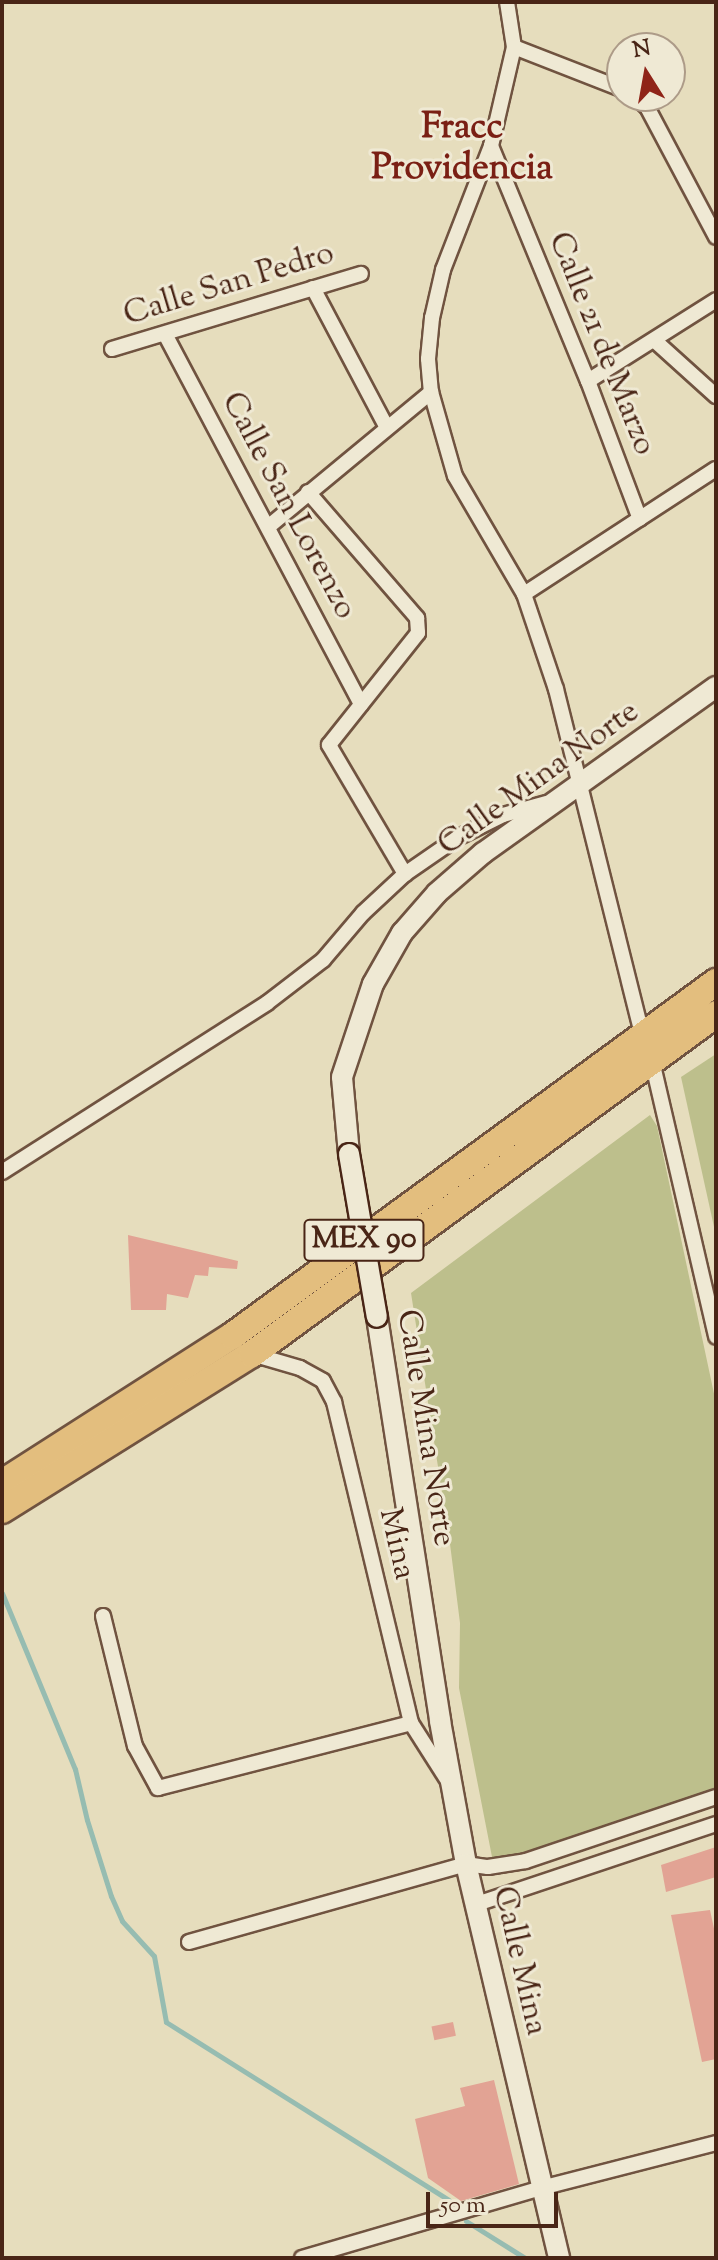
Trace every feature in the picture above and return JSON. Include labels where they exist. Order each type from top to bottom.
[{"type":"highway","name":"MEX 90","points":[[2,1510],[252,1354],[648,1049],[716,982]]},
{"type":"highway","name":"MEX 90","points":[[2,1483],[232,1336],[648,1049],[716,1014]]},
{"type":"street","points":[[507,2],[514,47],[491,146],[443,270],[431,332],[431,392],[455,476],[524,594],[556,689],[648,1049],[716,1337]]},
{"type":"street","points":[[514,47],[606,83]]},
{"type":"street","points":[[650,112],[716,237]]},
{"type":"street","name":"Calle 21 de Marzo","points":[[491,146],[588,381],[640,519]]},
{"type":"street","name":"Calle San Pedro","points":[[112,349],[361,274]]},
{"type":"street","points":[[313,288],[386,426]]},
{"type":"street","points":[[588,381],[716,300]]},
{"type":"street","name":"Calle San Lorenzo","points":[[165,334],[361,704]]},
{"type":"street","points":[[654,340],[716,396]]},
{"type":"street","points":[[268,527],[386,426],[431,392]]},
{"type":"street","points":[[524,594],[716,469]]},
{"type":"street","points":[[308,492],[417,618],[418,633],[329,745],[405,874]]},
{"type":"street","name":"Calle Mina Norte","points":[[466,1864],[349,1154],[342,1077],[373,984],[402,933],[437,893],[483,853],[716,687]]},
{"type":"street","points":[[2,1172],[267,1003],[323,960],[363,913],[405,874],[457,838],[503,815],[558,800]]},
{"type":"street","name":"Mina","points":[[252,1354],[300,1368],[323,1381],[334,1402],[411,1723],[451,1785]]},
{"type":"street","points":[[103,1616],[135,1746],[158,1788],[411,1723]]},
{"type":"street","points":[[466,1864],[488,1867],[526,1861],[716,1797]]},
{"type":"street","points":[[474,1905],[716,1824]]},
{"type":"street","name":"Calle Mina","points":[[189,1942],[466,1864],[559,2258]]},
{"type":"street","points":[[302,2258],[347,2252],[541,2188],[716,2143]]},
{"type":"green space","points":[[716,1054],[716,1236],[681,1077]]},
{"type":"green space","points":[[650,1115],[657,1126],[716,1403],[716,1792],[493,1862],[459,1688],[460,1623],[411,1293]]},
{"type":"building","points":[[128,1235],[238,1261],[237,1269],[209,1267],[208,1276],[195,1275],[188,1298],[167,1294],[166,1310],[131,1310]]},
{"type":"building","points":[[716,1847],[716,1877],[666,1892],[661,1865]]},
{"type":"building","points":[[710,1910],[716,1938],[716,2059],[702,2062],[671,1915]]},
{"type":"building","points":[[453,2022],[456,2036],[434,2040],[431,2027]]},
{"type":"building","points":[[494,2080],[519,2184],[461,2201],[428,2178],[415,2119],[465,2106],[460,2088]]},
{"type":"waterway","points":[[2,1593],[75,1769],[111,1896],[122,1921],[154,1956],[166,2022],[449,2200]]},
{"type":"waterway","points":[[466,2221],[525,2258]]},
{"type":"district","name":"Fracc Providencia","points":[[462,148]]}]
